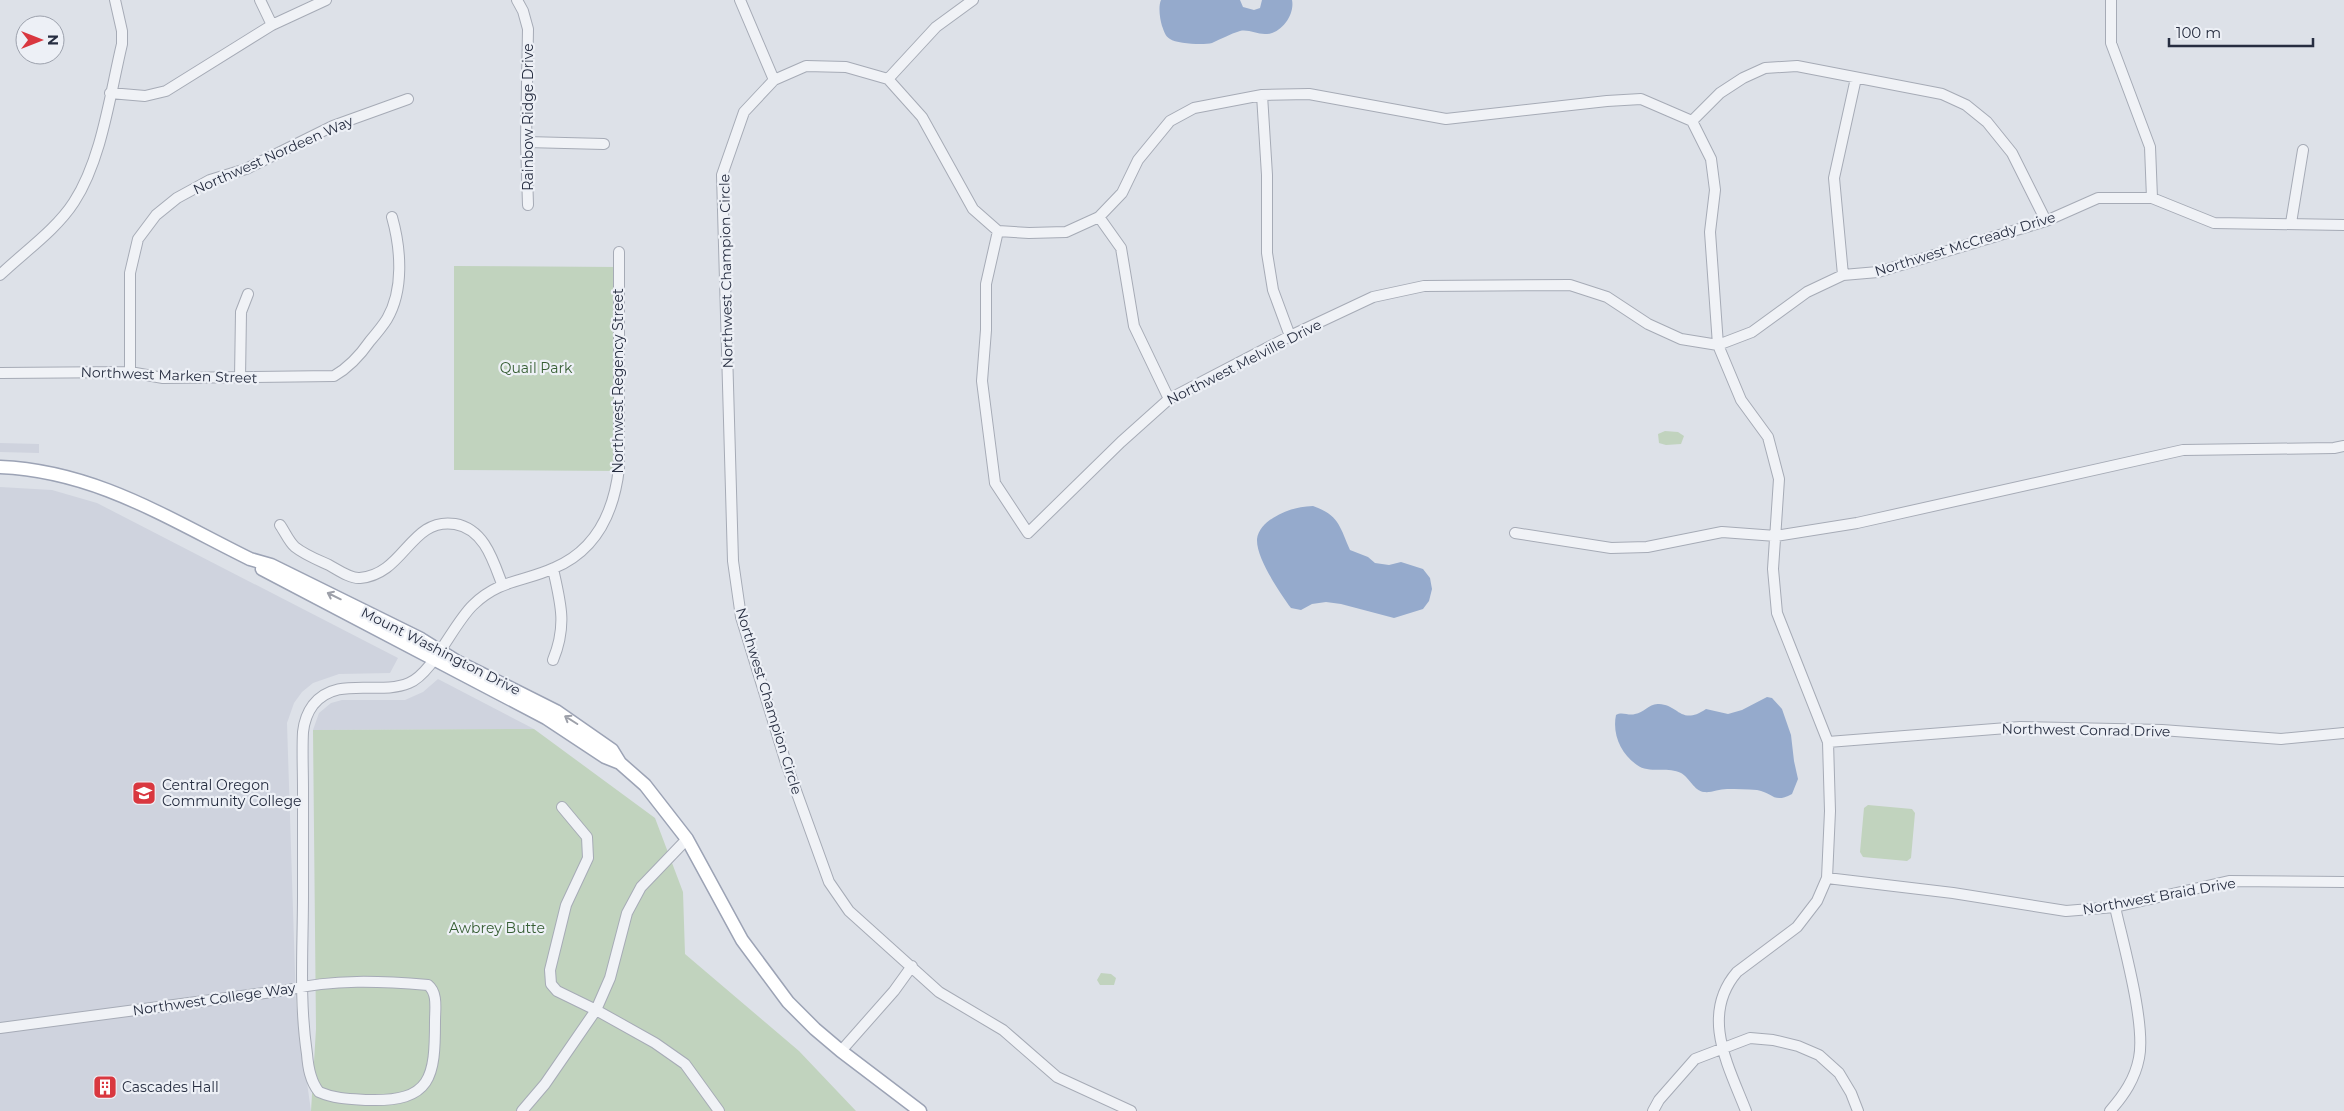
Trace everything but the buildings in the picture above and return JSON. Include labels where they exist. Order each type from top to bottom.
[{"type":"main road","name":"Mount Washington Drive","points":[[0,467],[45,471],[71,476],[106,488],[250,559],[267,573],[436,655],[546,718],[605,757],[620,763],[645,785],[687,839],[742,940],[770,980],[814,1029],[920,1111]]},
{"type":"street","points":[[0,275],[49,230],[74,203],[84,183],[96,151],[122,44],[122,31],[115,0]]},
{"type":"street","points":[[260,0],[272,25]]},
{"type":"street","points":[[110,93],[145,96],[166,91],[272,25],[326,0]]},
{"type":"street","name":"Rainbow Ridge Drive","points":[[517,0],[523,11],[528,29],[526,142],[528,206]]},
{"type":"street","points":[[740,0],[774,80]]},
{"type":"street","points":[[2111,0],[2111,42],[2150,147],[2152,198]]},
{"type":"street","points":[[968,1],[936,28],[888,79],[922,117],[973,210],[998,231],[1029,233],[1066,232],[1098,217],[1122,193],[1138,160],[1170,121],[1194,108],[1262,95],[1309,94],[1446,119],[1607,100],[1641,100],[1692,120],[1711,159],[1715,190],[1710,232],[1718,345],[1741,400],[1768,437],[1779,479],[1773,569],[1777,613],[1828,742],[1830,811],[1827,878],[1817,901],[1797,927],[1737,972],[1729,982],[1718,1015],[1722,1048],[1746,1111]]},
{"type":"street","name":"Northwest Champion Circle","points":[[888,79],[846,67],[806,66],[774,80],[744,112],[722,175],[736,588],[741,617],[786,763],[829,882],[850,911],[912,966],[938,992],[1003,1030],[1057,1077],[1131,1111]]},
{"type":"street","points":[[1692,120],[1720,93],[1743,78],[1765,68],[1796,66],[1942,94],[1966,106],[1987,122],[2012,153],[2046,221]]},
{"type":"street","points":[[1843,275],[1834,178],[1856,78]]},
{"type":"street","points":[[1262,95],[1267,175],[1267,253],[1273,290],[1290,336]]},
{"type":"street","name":"Northwest Nordeen Way","points":[[130,372],[130,274],[138,239],[156,216],[177,198],[210,180],[246,169],[333,126],[408,100]]},
{"type":"street","points":[[526,142],[604,144]]},
{"type":"street","points":[[2291,223],[2303,150]]},
{"type":"street","name":"Northwest McCready Drive","points":[[1718,345],[1752,332],[1807,292],[1843,275],[1878,272],[2046,221],[2098,198],[2152,198],[2214,223],[2344,225]]},
{"type":"street","name":"Northwest Marken Street","points":[[0,373],[130,372],[163,378],[334,376],[344,371],[365,348],[387,319],[395,299],[398,279],[398,239],[392,217]]},
{"type":"street","points":[[1098,217],[1121,248],[1134,326],[1169,398]]},
{"type":"street","name":"Northwest Melville Drive","points":[[998,231],[986,284],[986,330],[982,381],[995,483],[1028,533],[1169,398],[1290,336],[1373,297],[1424,286],[1570,285],[1607,297],[1648,324],[1681,339],[1718,345]]},
{"type":"street","name":"Northwest Regency Street","points":[[303,986],[303,748],[306,717],[319,699],[329,693],[346,688],[378,688],[410,683],[421,675],[473,604],[502,584],[553,569],[584,549],[602,526],[614,497],[619,468],[619,252]]},
{"type":"street","points":[[240,378],[240,312],[248,294]]},
{"type":"street","points":[[1515,533],[1611,548],[1647,547],[1722,532],[1776,536],[1857,523],[2183,450],[2334,448],[2344,446]]},
{"type":"street","points":[[280,525],[294,547],[359,579],[377,574],[394,563],[421,533],[432,525],[448,523],[459,525],[470,528],[478,534],[492,558],[502,584]]},
{"type":"street","points":[[553,569],[563,618],[562,632],[553,660]]},
{"type":"street","name":"Northwest Conrad Drive","points":[[1828,742],[2020,727],[2162,730],[2281,739],[2344,733]]},
{"type":"street","points":[[562,807],[587,837],[588,858],[566,905],[550,970],[551,984],[557,991],[567,997],[596,1010],[655,1043],[685,1064],[719,1111]]},
{"type":"street","points":[[522,1111],[545,1084],[596,1010],[610,978],[627,913],[641,887],[687,839]]},
{"type":"street","name":"Northwest Braid Drive","points":[[1827,878],[1953,893],[2061,911],[2115,907],[2229,881],[2344,882]]},
{"type":"street","points":[[2110,1111],[2122,1097],[2134,1075],[2140,1056],[2136,1010],[2115,907]]},
{"type":"street","points":[[841,1051],[894,990],[912,966]]},
{"type":"street","name":"Northwest College Way","points":[[0,1028],[303,986],[341,981],[428,985],[434,994],[435,1055],[429,1077],[421,1089],[408,1097],[391,1100],[339,1098],[319,1092],[315,1086],[306,1053],[303,986]]},
{"type":"street","points":[[1654,1111],[1659,1100],[1694,1059],[1750,1038],[1773,1040],[1798,1046],[1819,1055],[1839,1073],[1852,1093],[1858,1111]]},
{"type":"shaded area","points":[[0,443],[39,444],[39,453],[0,452]]},
{"type":"shaded area","name":"Central Oregon Community College","points":[[0,487],[52,490],[97,503],[398,658],[390,673],[339,674],[313,683],[302,692],[294,703],[287,723],[296,1004],[311,1111],[0,1111]]},
{"type":"shaded area","points":[[438,679],[534,729],[313,730],[319,713],[331,703],[342,700],[405,700],[423,692]]},
{"type":"green space","name":"Quail Park","points":[[454,266],[617,267],[617,471],[454,470]]},
{"type":"green space","points":[[1665,431],[1678,432],[1684,436],[1681,444],[1666,445],[1659,443],[1658,434]]},
{"type":"green space","name":"Awbrey Butte","points":[[534,729],[655,818],[683,892],[685,954],[799,1051],[856,1111],[311,1111],[316,1029],[313,730]]},
{"type":"green space","points":[[1868,805],[1912,809],[1915,813],[1911,858],[1907,861],[1863,857],[1860,852],[1864,808]]},
{"type":"green space","points":[[1101,973],[1111,974],[1116,978],[1114,985],[1100,985],[1097,980]]},
{"type":"water","points":[[1161,0],[1240,0],[1243,7],[1254,10],[1260,8],[1262,0],[1292,0],[1292,5],[1286,22],[1273,33],[1264,34],[1240,31],[1212,43],[1197,44],[1173,41],[1167,36],[1160,17]]},
{"type":"water","points":[[1313,506],[1328,513],[1338,523],[1350,550],[1368,557],[1375,563],[1389,565],[1401,562],[1423,569],[1430,578],[1432,589],[1429,601],[1423,609],[1394,618],[1326,602],[1312,604],[1301,610],[1291,608],[1264,565],[1260,556],[1257,539],[1265,524],[1278,515],[1292,509]]},
{"type":"water","points":[[1767,697],[1772,698],[1782,709],[1791,735],[1798,779],[1792,794],[1786,797],[1777,798],[1763,791],[1753,790],[1727,789],[1704,792],[1676,771],[1642,768],[1626,755],[1619,743],[1615,729],[1616,715],[1621,713],[1638,713],[1655,704],[1666,705],[1685,715],[1691,716],[1706,709],[1728,714],[1742,710]]},
{"type":"place","name":"Central Oregon Community College","points":[[144,793]]},
{"type":"place","name":"Cascades Hall","points":[[105,1087]]}]
